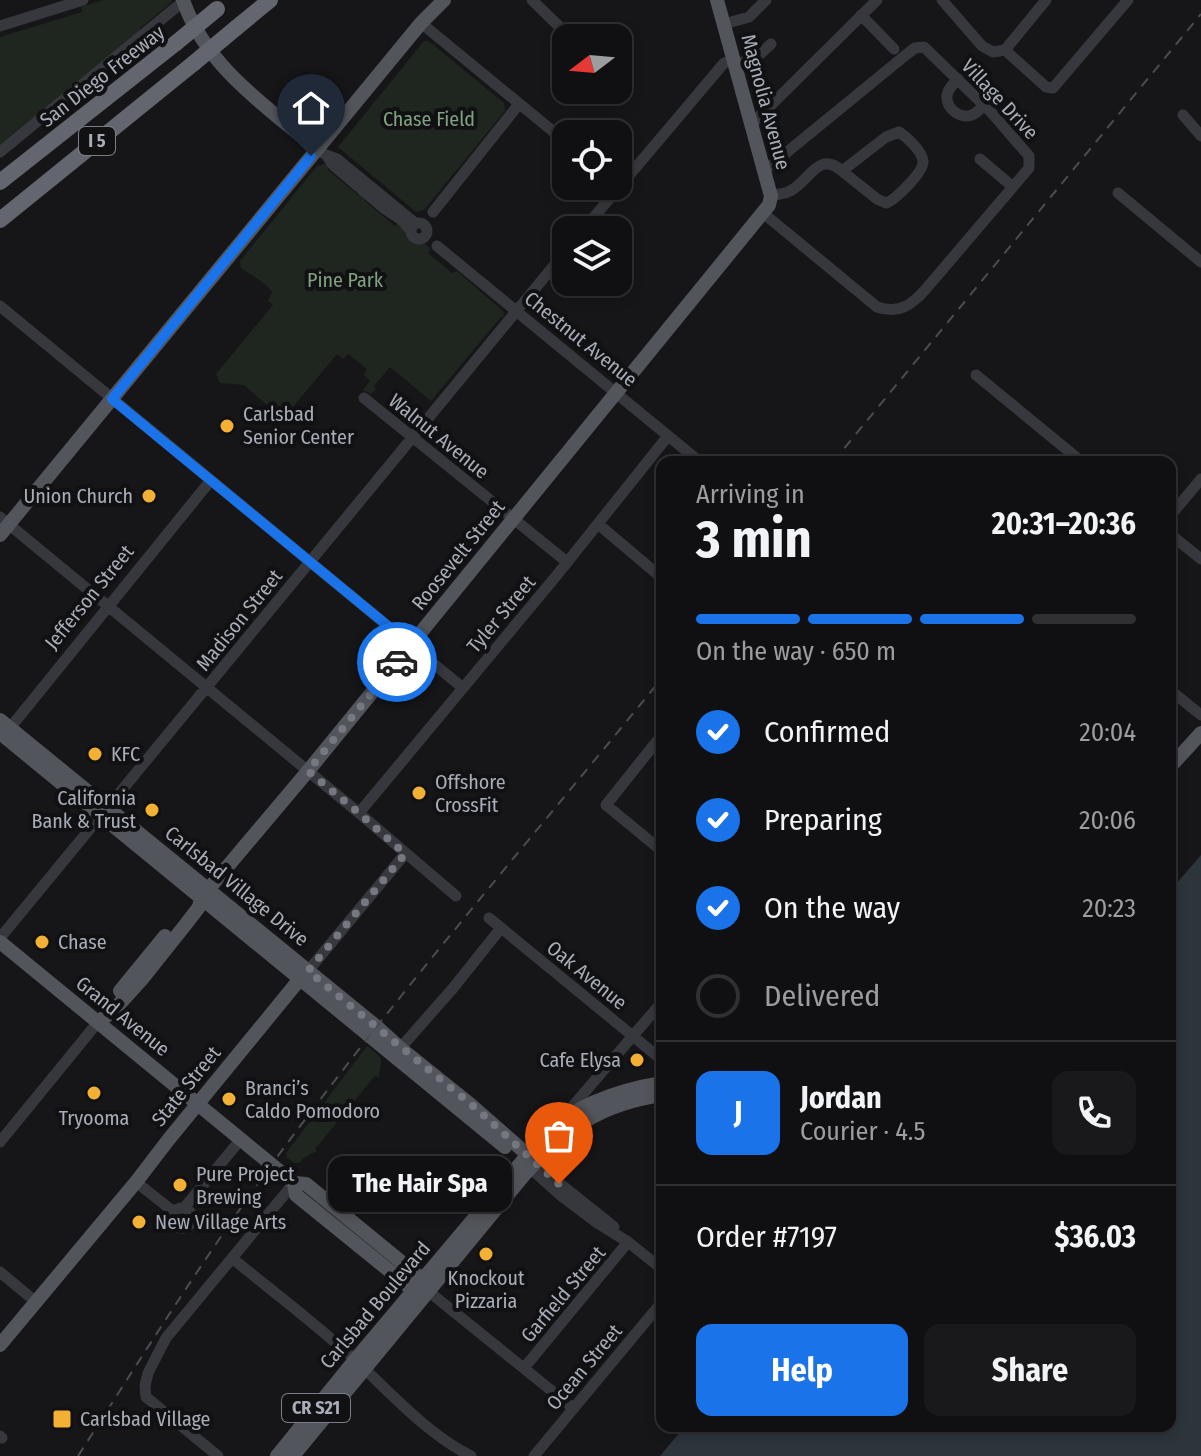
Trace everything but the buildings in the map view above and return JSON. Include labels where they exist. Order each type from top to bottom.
[{"type":"highway","name":"I 5","points":[[0,220],[270,0]]},
{"type":"highway","name":"San Diego Freeway","points":[[0,182],[223,5]]},
{"type":"main road","name":"Chestnut Avenue","points":[[184,0],[187,12],[217,61],[242,87],[322,152]]},
{"type":"main road","points":[[3,526],[322,152],[421,23],[444,0]]},
{"type":"main road","name":"Magnolia Avenue","points":[[717,0],[771,196],[763,213]]},
{"type":"main road","name":"Roosevelt Street","points":[[98,1022],[113,1011],[150,970],[199,907],[205,894],[763,213]]},
{"type":"main road","name":"Carlsbad Village Drive","points":[[3,731],[529,1161]]},
{"type":"main road","points":[[1176,760],[1201,733]]},
{"type":"main road","name":"Grand Avenue","points":[[0,940],[294,1183],[306,1184],[369,1234],[416,1274],[424,1288]]},
{"type":"main road","name":"State Street","points":[[0,1345],[305,976]]},
{"type":"main road","name":"Carlsbad Boulevard","points":[[277,1456],[424,1288],[560,1122],[603,1098],[656,1084]]},
{"type":"main road","name":"Carlsbad Boulevard","points":[[529,1161],[580,1124],[614,1107],[656,1094]]},
{"type":"main road","name":"Carlsbad Boulevard","points":[[293,1456],[359,1364]]},
{"type":"street","points":[[0,26],[83,0]]},
{"type":"street","points":[[0,152],[184,0]]},
{"type":"street","points":[[532,0],[557,24]]},
{"type":"street","points":[[724,24],[749,17],[766,0]]},
{"type":"street","points":[[752,124],[877,0]]},
{"type":"street","points":[[942,0],[982,46],[993,52],[1005,50],[1046,0]]},
{"type":"street","points":[[1005,50],[1046,87],[1053,88],[1128,0]]},
{"type":"street","points":[[861,15],[894,49]]},
{"type":"street","points":[[421,23],[552,131]]},
{"type":"street","points":[[632,170],[724,63],[757,57],[771,44]]},
{"type":"street","name":"Village Drive","points":[[763,213],[877,307],[902,309],[914,303],[1031,162],[984,105],[924,47],[915,48],[764,171]]},
{"type":"street","points":[[958,79],[949,88],[946,99],[958,115],[974,115],[984,105]]},
{"type":"street","points":[[420,229],[519,104]]},
{"type":"street","points":[[1183,115],[1201,136]]},
{"type":"street","points":[[771,196],[790,191],[821,165],[829,163],[886,203],[897,196],[921,169],[923,159],[899,132],[886,137],[842,171]]},
{"type":"street","name":"Chestnut Avenue","points":[[322,152],[337,159],[516,312],[693,456]]},
{"type":"street","points":[[980,159],[1013,187]]},
{"type":"street","points":[[1118,193],[1201,262]]},
{"type":"street","points":[[594,216],[607,200]]},
{"type":"street","name":"Madison Street","points":[[0,940],[552,268]]},
{"type":"street","points":[[0,306],[463,688]]},
{"type":"street","points":[[976,375],[1075,456]]},
{"type":"street","name":"Walnut Avenue","points":[[364,398],[567,562]]},
{"type":"street","name":"Tyler Street","points":[[359,813],[668,436]]},
{"type":"street","points":[[1176,509],[1201,479]]},
{"type":"street","name":"Jefferson Street","points":[[3,731],[211,480]]},
{"type":"street","points":[[598,524],[656,573]]},
{"type":"street","points":[[3,526],[108,605],[456,896]]},
{"type":"street","points":[[1176,539],[1201,559]]},
{"type":"street","points":[[1176,695],[1201,715]]},
{"type":"street","points":[[656,742],[606,805],[656,846]]},
{"type":"street","name":"State Street","points":[[305,976],[405,854]]},
{"type":"street","name":"Oak Avenue","points":[[489,918],[656,1055]]},
{"type":"street","points":[[397,1052],[501,928]]},
{"type":"street","points":[[560,1122],[656,1010]]},
{"type":"street","name":"Roosevelt Street","points":[[0,1142],[98,1022]]},
{"type":"street","points":[[136,1182],[183,1211],[244,1141]]},
{"type":"street","name":"Carlsbad Village Drive","points":[[529,1161],[559,1194],[656,1264]]},
{"type":"street","points":[[218,1456],[146,1397],[148,1373],[166,1338],[294,1183]]},
{"type":"street","name":"Garfield Street","points":[[524,1368],[628,1242]]},
{"type":"street","points":[[232,1258],[359,1364],[454,1452],[471,1456]]},
{"type":"street","points":[[0,1272],[36,1302]]},
{"type":"street","name":"Grand Avenue","points":[[424,1288],[573,1408]]},
{"type":"street","name":"Ocean Street","points":[[534,1456],[656,1309]]},
{"type":"green space","points":[[103,0],[172,0],[140,28],[139,33],[0,145],[0,37],[82,12],[81,7]]},
{"type":"green space","name":"Chase Field","points":[[424,41],[436,47],[504,103],[505,111],[424,210],[416,212],[338,147]]},
{"type":"green space","name":"Pine Park","points":[[328,163],[328,170],[358,195],[361,193],[366,197],[365,201],[395,226],[398,223],[411,240],[424,243],[431,249],[428,253],[452,273],[457,271],[504,312],[503,318],[431,401],[390,367],[371,394],[363,390],[370,381],[364,375],[367,369],[348,354],[343,359],[337,354],[283,419],[244,385],[220,383],[216,374],[273,305],[268,301],[272,292],[241,268],[240,261],[317,166]]},
{"type":"green space","points":[[367,1046],[381,1059],[379,1078],[374,1077],[315,1149],[317,1151],[299,1163],[287,1158],[286,1153]]},
{"type":"shaded area","points":[[1201,855],[1201,1456],[660,1456],[680,1432],[1176,1432],[1176,884]]},
{"type":"railway","points":[[838,456],[1201,14]]},
{"type":"railway","points":[[78,1456],[221,1236],[319,1101],[656,685]]},
{"type":"way so far","points":[[397,662],[308,771],[405,854],[308,971],[478,1110],[559,1184]]},
{"type":"place","name":"Carlsbad Senior Center","points":[[227,426]]},
{"type":"place","name":"Union Church","points":[[149,496]]},
{"type":"place","name":"KFC","points":[[95,754]]},
{"type":"place","name":"Offshore CrossFit","points":[[419,793]]},
{"type":"place","name":"California Bank & Trust","points":[[152,810]]},
{"type":"place","name":"Chase","points":[[42,942]]},
{"type":"place","name":"Cafe Elysa","points":[[637,1060]]},
{"type":"place","name":"Tryooma","points":[[94,1093]]},
{"type":"place","name":"Branci’s Caldo Pomodoro","points":[[229,1099]]},
{"type":"place","name":"The Hair Spa","points":[[559,1184]]},
{"type":"place","name":"Pure Project Brewing","points":[[180,1185]]},
{"type":"place","name":"New Village Arts","points":[[139,1222]]},
{"type":"place","name":"Knockout Pizzaria","points":[[486,1254]]},
{"type":"place","name":"Carlsbad Village","points":[[62,1419]]},
{"type":"route","points":[[311,156],[112,399],[411,645],[397,662]]}]
